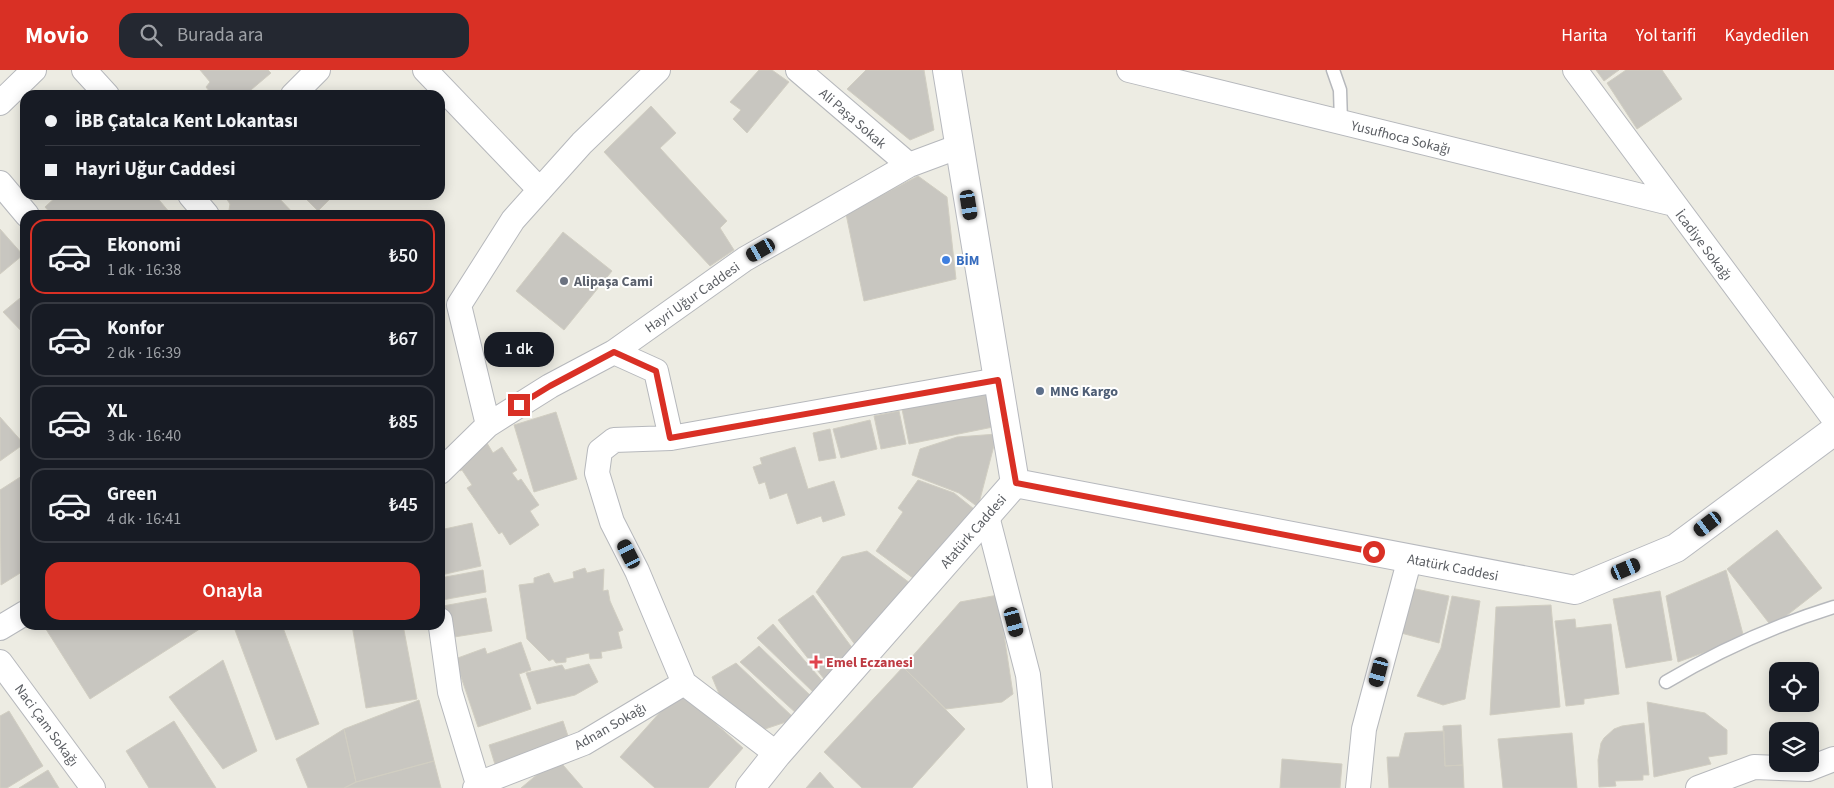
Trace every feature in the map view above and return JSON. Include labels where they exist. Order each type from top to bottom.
[{"type":"main road","points":[[947,70],[1016,483]]},
{"type":"main road","name":"Atatürk Caddesi","points":[[750,788],[777,754],[1016,483],[1575,590],[1676,548],[1834,431]]},
{"type":"street","points":[[0,103],[34,70]]},
{"type":"street","points":[[84,70],[102,90]]},
{"type":"street","points":[[298,90],[318,70]]},
{"type":"street","points":[[425,70],[444,90]]},
{"type":"street","points":[[488,425],[459,305],[513,220],[582,144],[658,70]]},
{"type":"street","name":"Ali Paşa Sokak","points":[[798,70],[909,165]]},
{"type":"street","name":"Yusufhoca Sokağı","points":[[1129,70],[1674,204]]},
{"type":"street","name":"İcadiye Sokağı","points":[[1575,70],[1834,419]]},
{"type":"street","points":[[445,91],[540,190]]},
{"type":"street","name":"Hayri Uğur Caddesi","points":[[445,467],[488,425],[550,386],[614,352],[745,260],[909,165],[960,146]]},
{"type":"street","points":[[0,183],[23,210]]},
{"type":"street","points":[[194,200],[203,210]]},
{"type":"street","points":[[614,352],[656,371],[670,438]]},
{"type":"street","points":[[777,754],[684,683],[637,571],[612,522],[597,473],[600,451],[614,440],[670,438],[998,380]]},
{"type":"street","points":[[987,516],[1028,675],[1040,788]]},
{"type":"street","points":[[1358,788],[1364,729],[1410,558]]},
{"type":"street","points":[[0,628],[20,616]]},
{"type":"street","points":[[441,630],[450,692],[478,787]]},
{"type":"street","name":"Naci Çam Sokağı","points":[[0,662],[93,788]]},
{"type":"street","name":"Adnan Sokağı","points":[[478,787],[584,743],[684,683]]},
{"type":"street","points":[[1698,788],[1754,767],[1808,768],[1834,759]]},
{"type":"lane","points":[[1333,70],[1340,90],[1341,122]]},
{"type":"lane","points":[[1666,682],[1694,666],[1762,635],[1834,607]]},
{"type":"building","points":[[200,70],[268,70],[271,73],[251,90],[208,90],[206,87],[210,82]]},
{"type":"building","points":[[759,70],[772,70],[789,82],[747,133],[733,119],[741,110],[730,102]]},
{"type":"building","points":[[866,70],[924,70],[934,130],[910,140],[847,89]]},
{"type":"building","points":[[1596,70],[1619,70],[1604,81]]},
{"type":"building","points":[[1626,70],[1662,70],[1682,99],[1637,129],[1607,83]]},
{"type":"building","points":[[651,106],[676,133],[660,148],[727,221],[720,228],[734,250],[710,266],[604,152]]},
{"type":"building","points":[[918,176],[947,197],[956,279],[864,301],[846,214]]},
{"type":"building","points":[[53,200],[159,200],[168,210],[48,210],[45,207]]},
{"type":"building","points":[[227,200],[281,200],[290,210],[229,210],[230,204]]},
{"type":"building","points":[[307,200],[329,200],[319,210]]},
{"type":"building","points":[[0,229],[20,252],[20,257],[0,274]]},
{"type":"building","name":"Alipaşa Cami","points":[[563,232],[612,271],[564,330],[516,291]]},
{"type":"building","points":[[20,298],[20,330],[3,312]]},
{"type":"building","points":[[992,391],[998,426],[909,444],[902,409]]},
{"type":"building","points":[[899,411],[906,444],[881,449],[874,416]]},
{"type":"building","points":[[556,412],[577,479],[534,492],[514,425]]},
{"type":"building","points":[[0,417],[20,440],[20,447],[0,461]]},
{"type":"building","points":[[870,420],[877,449],[841,458],[833,429]]},
{"type":"building","points":[[830,429],[836,458],[819,461],[813,433]]},
{"type":"building","points":[[997,434],[978,507],[959,493],[912,475],[920,449],[957,437]]},
{"type":"building","points":[[487,443],[493,453],[502,447],[517,470],[512,473],[518,481],[521,479],[539,505],[530,511],[539,525],[510,545],[502,532],[499,534],[467,488],[472,485],[462,470],[460,471],[455,464]]},
{"type":"building","points":[[795,447],[808,489],[834,481],[845,515],[823,522],[821,516],[797,524],[787,493],[770,499],[765,482],[759,484],[753,467],[762,464],[760,458]]},
{"type":"building","points":[[20,477],[20,573],[1,585],[0,490]]},
{"type":"building","points":[[918,480],[954,493],[974,509],[917,581],[876,551],[903,512],[898,508]]},
{"type":"building","points":[[472,523],[481,566],[445,574],[445,529]]},
{"type":"building","points":[[1777,530],[1822,588],[1772,627],[1727,569]]},
{"type":"building","points":[[867,551],[914,586],[859,650],[816,592],[842,557]]},
{"type":"building","points":[[585,568],[587,573],[604,569],[603,591],[608,590],[610,601],[623,630],[618,632],[622,648],[601,652],[602,658],[590,659],[589,653],[566,658],[566,662],[556,663],[553,659],[549,661],[527,639],[519,585],[534,583],[534,578],[549,573],[554,583],[574,578],[573,572]]},
{"type":"building","points":[[483,570],[486,592],[445,599],[445,577]]},
{"type":"building","points":[[1726,570],[1744,638],[1678,662],[1666,596]]},
{"type":"building","points":[[1411,588],[1449,596],[1439,643],[1401,633]]},
{"type":"building","points":[[1660,591],[1672,660],[1626,668],[1613,599]]},
{"type":"building","points":[[813,595],[856,653],[828,684],[778,620]]},
{"type":"building","points":[[998,595],[1013,694],[1002,702],[946,709],[903,667],[960,602]]},
{"type":"building","points":[[1452,596],[1480,601],[1465,699],[1443,705],[1417,696],[1441,648]]},
{"type":"building","points":[[486,598],[492,631],[448,638],[445,606]]},
{"type":"building","points":[[1551,605],[1560,707],[1490,715],[1496,607]]},
{"type":"building","points":[[1575,619],[1576,628],[1611,624],[1619,694],[1584,699],[1584,704],[1566,706],[1555,621]]},
{"type":"building","points":[[773,624],[825,684],[814,693],[757,638]]},
{"type":"building","points":[[47,630],[198,630],[90,699]]},
{"type":"building","points":[[235,630],[284,630],[319,724],[276,740]]},
{"type":"building","points":[[353,630],[404,630],[417,699],[366,708]]},
{"type":"building","points":[[521,642],[531,670],[519,674],[531,709],[478,727],[455,659],[485,648],[487,654]]},
{"type":"building","points":[[759,646],[812,697],[797,714],[740,662]]},
{"type":"building","points":[[223,660],[257,751],[223,769],[169,697]]},
{"type":"building","points":[[736,663],[793,717],[789,721],[759,731],[720,696],[712,677]]},
{"type":"building","points":[[589,664],[598,682],[575,695],[537,704],[526,673],[562,665],[565,670]]},
{"type":"building","points":[[903,667],[965,729],[912,788],[862,788],[824,752]]},
{"type":"building","points":[[679,691],[743,748],[708,788],[655,788],[620,757]]},
{"type":"building","points":[[419,700],[434,761],[356,782],[344,729]]},
{"type":"building","points":[[1647,702],[1705,713],[1727,730],[1727,754],[1708,757],[1711,764],[1654,777]]},
{"type":"building","points":[[9,711],[43,766],[7,788],[0,788],[0,716]]},
{"type":"building","points":[[174,721],[216,788],[149,788],[126,751]]},
{"type":"building","points":[[563,721],[570,742],[497,771],[489,745]]},
{"type":"building","points":[[1644,723],[1649,775],[1643,775],[1643,780],[1615,781],[1616,786],[1599,787],[1598,760],[1601,743],[1604,738],[1614,729],[1622,726]]},
{"type":"building","points":[[1461,725],[1463,765],[1445,766],[1443,726]]},
{"type":"building","points":[[344,729],[356,782],[344,788],[308,788],[296,759]]},
{"type":"building","points":[[1444,731],[1445,766],[1463,765],[1464,788],[1389,788],[1387,757],[1399,757],[1405,733]]},
{"type":"building","points":[[1572,733],[1577,788],[1503,788],[1498,739]]},
{"type":"building","points":[[557,758],[583,788],[521,788]]},
{"type":"building","points":[[1282,759],[1342,764],[1340,788],[1280,788]]},
{"type":"building","points":[[434,761],[441,788],[344,788],[356,782]]},
{"type":"building","points":[[48,770],[59,788],[19,788]]},
{"type":"building","points":[[820,772],[834,788],[806,788]]},
{"type":"place","name":"BİM","points":[[946,260]]},
{"type":"place","name":"Alipaşa Cami","points":[[564,281]]},
{"type":"place","name":"MNG Kargo","points":[[1040,391]]},
{"type":"place","name":"Emel Eczanesi","points":[[816,662]]},
{"type":"route","points":[[519,405],[614,352],[656,371],[670,438],[998,380],[1016,483],[1374,552]]}]
